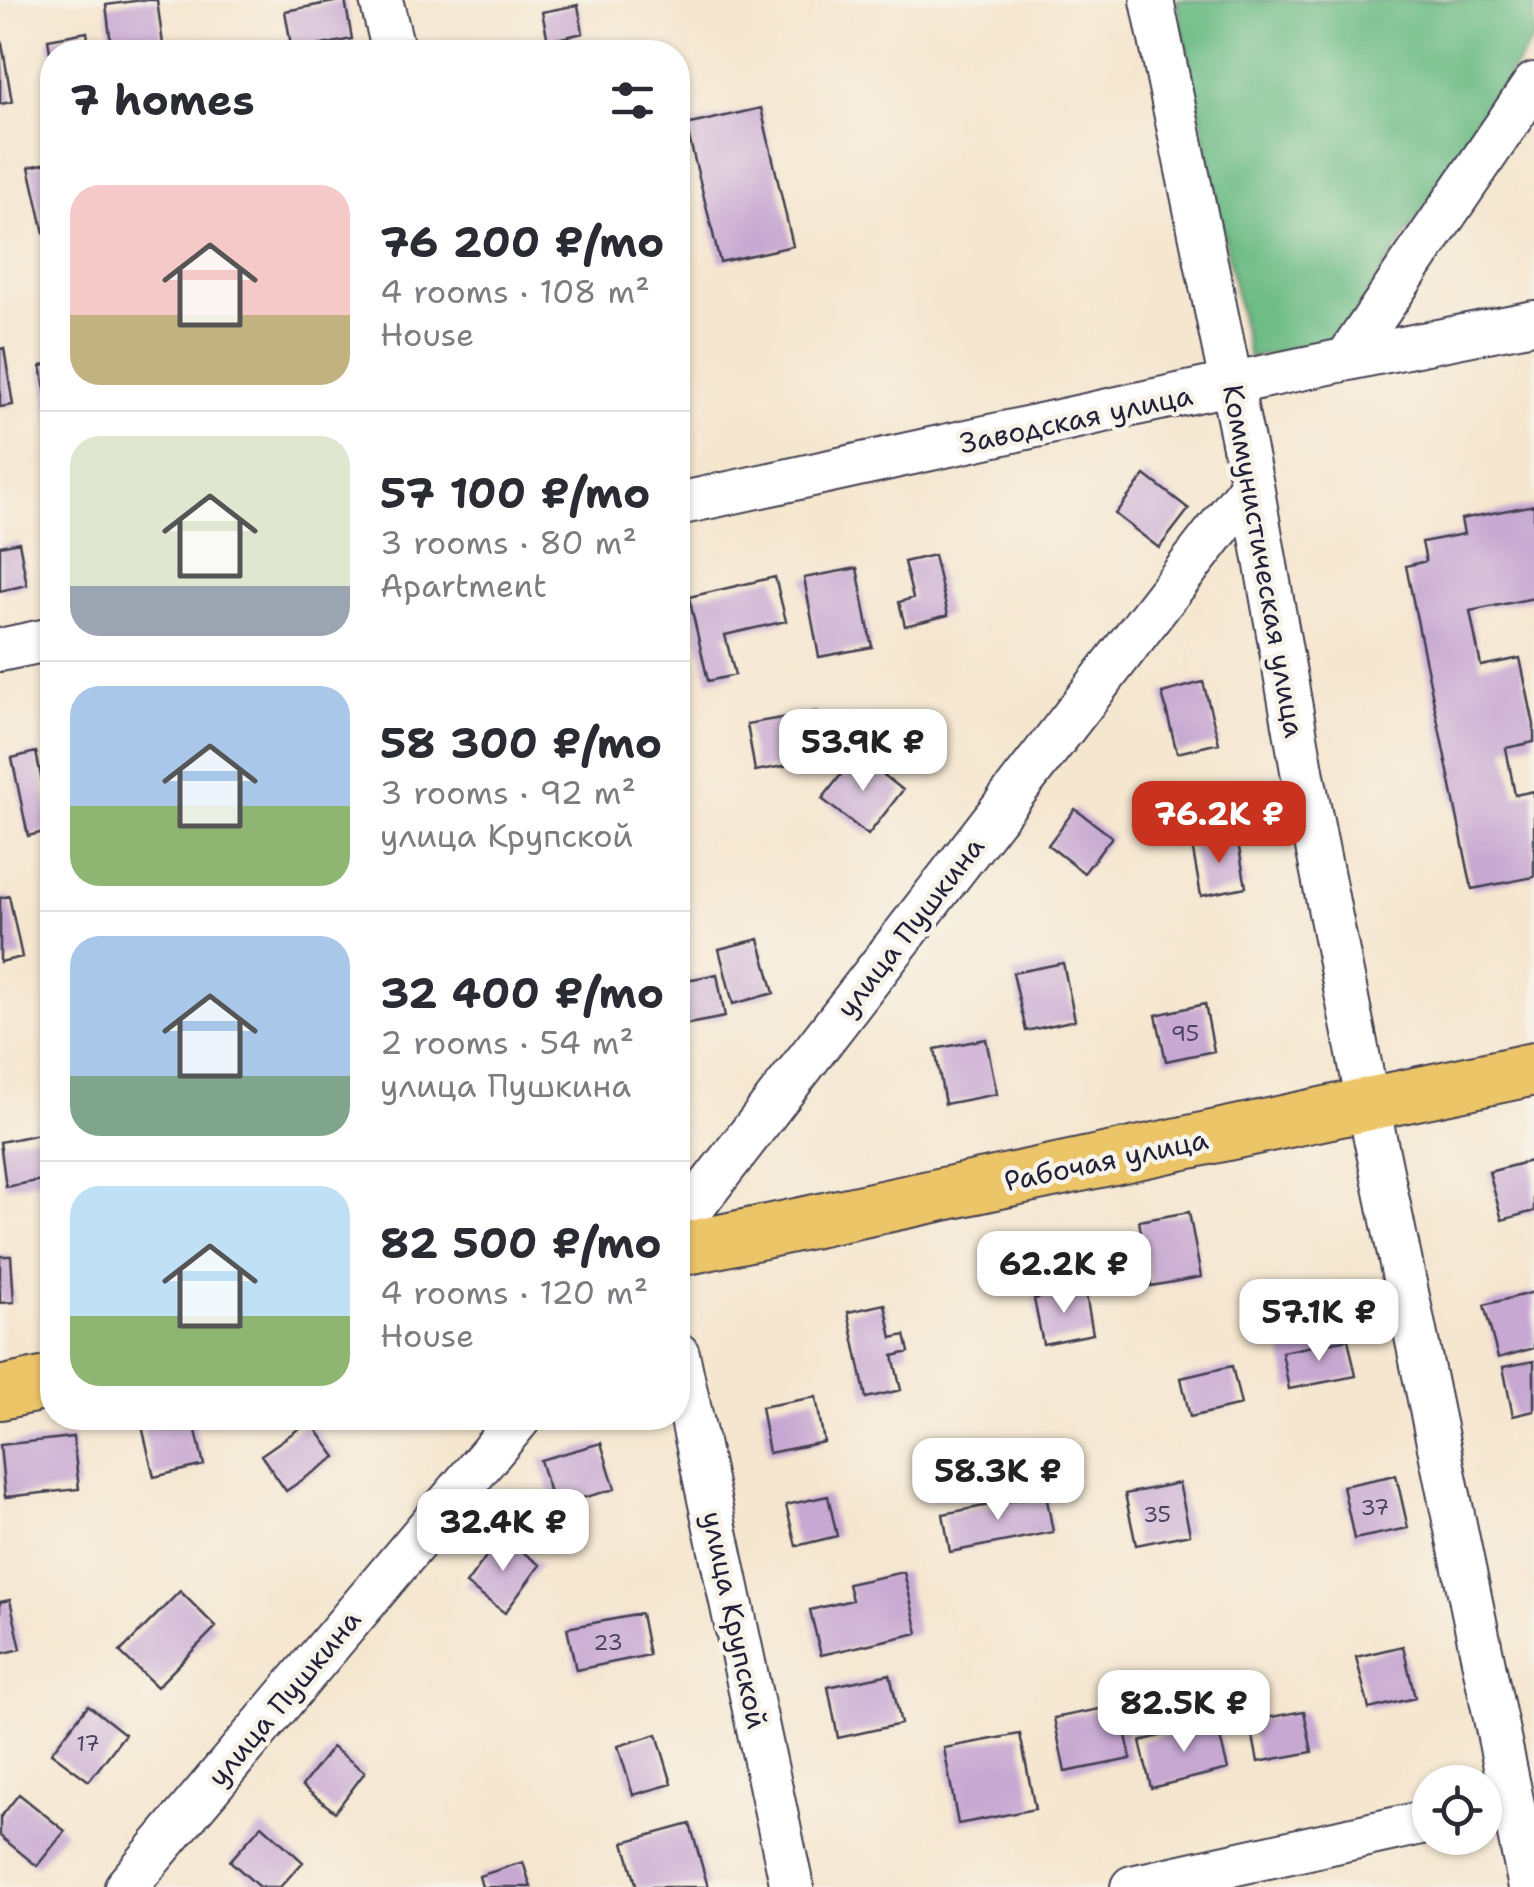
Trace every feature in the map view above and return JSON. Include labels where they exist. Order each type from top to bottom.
[{"type":"main road","name":"Рабочая улица","points":[[690,1247],[1534,1069]]},
{"type":"main road","points":[[0,1393],[40,1385]]},
{"type":"street","points":[[382,0],[391,40]]},
{"type":"street","name":"Коммунистическая улица","points":[[1152,0],[1252,485],[1303,776],[1368,1104],[1530,1887]]},
{"type":"street","points":[[1348,358],[1534,84]]},
{"type":"street","name":"Заводская улица","points":[[690,501],[1348,358],[1534,322]]},
{"type":"street","name":"улица Пушкина","points":[[690,1211],[1252,485]]},
{"type":"street","points":[[0,650],[40,642]]},
{"type":"street","name":"улица Крупской","points":[[690,1410],[792,1887]]},
{"type":"street","name":"улица Пушкина","points":[[126,1887],[510,1430]]},
{"type":"street","points":[[1132,1887],[1412,1825]]},
{"type":"green space","points":[[1176,0],[1534,0],[1534,38],[1339,339],[1249,358]]},
{"type":"building","points":[[157,0],[162,40],[110,40],[106,5]]},
{"type":"building","points":[[345,0],[352,39],[290,40],[285,11]]},
{"type":"building","points":[[578,5],[583,33],[548,40],[542,12]]},
{"type":"building","points":[[87,32],[88,40],[48,40]]},
{"type":"building","points":[[0,44],[12,102],[0,104]]},
{"type":"building","points":[[761,108],[793,246],[720,262],[690,141],[690,124]]},
{"type":"building","points":[[40,165],[40,215],[29,167]]},
{"type":"building","points":[[4,348],[13,405],[0,407],[0,349]]},
{"type":"building","points":[[1145,475],[1189,509],[1159,548],[1115,514]]},
{"type":"building","points":[[1534,505],[1534,598],[1470,611],[1481,666],[1520,658],[1534,742],[1506,748],[1515,795],[1534,791],[1534,877],[1472,889],[1406,566],[1426,561],[1422,542],[1464,534],[1461,519]]},
{"type":"building","points":[[19,542],[27,585],[0,591],[0,546]]},
{"type":"building","points":[[934,555],[948,615],[905,626],[899,602],[913,598],[904,562]]},
{"type":"building","points":[[857,568],[872,647],[819,657],[804,578]]},
{"type":"building","points":[[775,577],[786,621],[725,635],[735,675],[708,681],[690,597]]},
{"type":"building","points":[[1203,682],[1219,743],[1177,753],[1162,693]]},
{"type":"building","points":[[816,712],[824,759],[755,771],[747,724]]},
{"type":"building","points":[[36,752],[40,772],[40,833],[28,836],[12,758]]},
{"type":"building","points":[[857,754],[903,790],[868,835],[822,799]]},
{"type":"building","points":[[1075,809],[1112,837],[1084,873],[1048,845]]},
{"type":"building","points":[[1237,837],[1246,887],[1201,896],[1192,845]]},
{"type":"building","points":[[9,896],[22,957],[0,962],[0,898]]},
{"type":"building","points":[[759,939],[774,993],[733,1004],[719,949]]},
{"type":"building","points":[[1063,963],[1075,1020],[1026,1031],[1013,973]]},
{"type":"building","points":[[717,974],[725,1017],[690,1024],[690,980]]},
{"type":"building","points":[[1205,1004],[1214,1051],[1166,1061],[1156,1015]]},
{"type":"building","points":[[986,1039],[997,1094],[945,1104],[935,1049]]},
{"type":"building","points":[[40,1134],[40,1180],[6,1187],[0,1142]]},
{"type":"building","points":[[1534,1160],[1534,1211],[1502,1220],[1489,1172]]},
{"type":"building","points":[[1189,1212],[1201,1277],[1151,1286],[1139,1221]]},
{"type":"building","points":[[0,1256],[11,1256],[14,1302],[0,1303]]},
{"type":"building","points":[[1085,1289],[1093,1334],[1043,1344],[1034,1299]]},
{"type":"building","points":[[1534,1292],[1534,1348],[1498,1358],[1484,1305]]},
{"type":"building","points":[[885,1304],[892,1338],[905,1335],[909,1352],[893,1356],[901,1390],[866,1398],[848,1312]]},
{"type":"building","points":[[1348,1339],[1356,1376],[1289,1389],[1282,1352]]},
{"type":"building","points":[[1534,1361],[1534,1411],[1513,1416],[1503,1367]]},
{"type":"building","points":[[1232,1366],[1241,1405],[1190,1417],[1181,1378]]},
{"type":"building","points":[[816,1397],[824,1442],[769,1453],[761,1407]]},
{"type":"building","points":[[143,1430],[196,1430],[204,1465],[154,1477]]},
{"type":"building","points":[[297,1430],[316,1430],[336,1457],[286,1491],[261,1455]]},
{"type":"building","points":[[73,1437],[79,1489],[5,1497],[0,1445]]},
{"type":"building","points":[[601,1443],[615,1489],[554,1506],[540,1460]]},
{"type":"building","points":[[1396,1475],[1408,1528],[1354,1539],[1343,1486]]},
{"type":"building","points":[[1179,1483],[1190,1534],[1136,1545],[1125,1494]]},
{"type":"building","points":[[1046,1494],[1053,1532],[950,1552],[943,1514]]},
{"type":"building","points":[[828,1496],[837,1536],[796,1546],[786,1505]]},
{"type":"building","points":[[501,1536],[540,1565],[505,1613],[466,1584]]},
{"type":"building","points":[[904,1572],[918,1633],[821,1655],[810,1610],[852,1600],[848,1584]]},
{"type":"building","points":[[180,1591],[216,1627],[157,1687],[120,1652]]},
{"type":"building","points":[[10,1600],[21,1649],[0,1654],[0,1602]]},
{"type":"building","points":[[641,1614],[649,1655],[576,1670],[567,1628]]},
{"type":"building","points":[[1403,1646],[1415,1698],[1369,1709],[1356,1657]]},
{"type":"building","points":[[890,1674],[901,1724],[838,1738],[828,1687]]},
{"type":"building","points":[[88,1705],[125,1734],[89,1781],[51,1753]]},
{"type":"building","points":[[1120,1705],[1131,1759],[1065,1772],[1054,1718]]},
{"type":"building","points":[[1304,1711],[1312,1752],[1258,1762],[1250,1721]]},
{"type":"building","points":[[1216,1722],[1228,1769],[1151,1788],[1140,1741]]},
{"type":"building","points":[[657,1734],[672,1784],[633,1795],[618,1746]]},
{"type":"building","points":[[1020,1734],[1035,1809],[958,1824],[944,1748]]},
{"type":"building","points":[[332,1747],[365,1772],[335,1812],[302,1786]]},
{"type":"building","points":[[19,1794],[65,1831],[37,1866],[0,1836],[0,1818]]},
{"type":"building","points":[[690,1824],[708,1887],[637,1887],[624,1842]]},
{"type":"building","points":[[262,1825],[303,1862],[280,1887],[259,1887],[230,1861]]},
{"type":"building","points":[[523,1862],[531,1887],[482,1887],[479,1876]]}]
